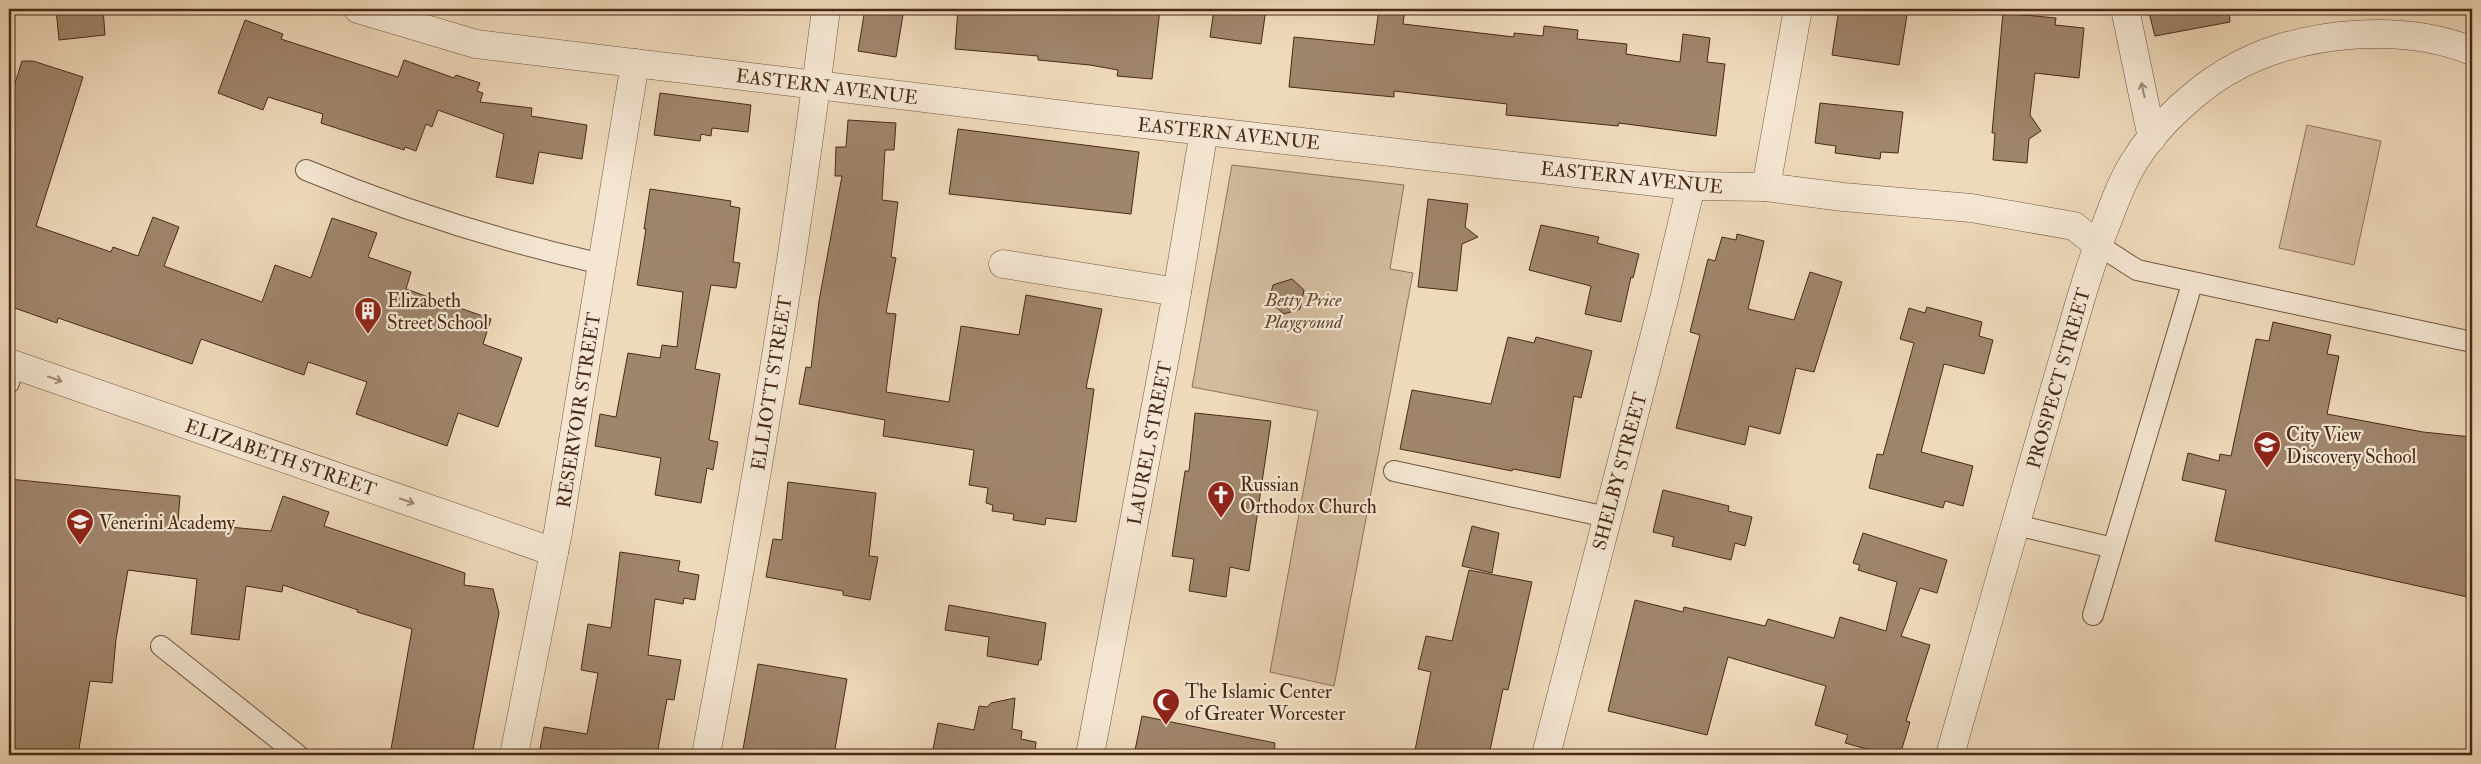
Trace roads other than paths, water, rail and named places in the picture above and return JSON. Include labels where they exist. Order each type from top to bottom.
[{"type":"street","name":"EASTERN AVENUE","points":[[358,9],[476,44],[1690,186],[1766,187],[1843,197],[1971,208],[2074,226],[2098,245]]},
{"type":"street","name":"ELLIOTT STREET","points":[[706,755],[749,523],[817,85],[826,9]]},
{"type":"street","points":[[1766,187],[1798,9]]},
{"type":"street","points":[[2124,9],[2152,138]]},
{"type":"street","points":[[2152,138],[2195,95],[2217,78],[2240,64],[2267,53],[2324,39],[2389,33],[2444,41],[2472,51]]},
{"type":"street","name":"RESERVOIR STREET","points":[[514,755],[554,552],[635,63]]},
{"type":"street","name":"LAUREL STREET","points":[[1090,755],[1177,292],[1204,130]]},
{"type":"street","name":"PROSPECT STREET","points":[[1950,755],[2098,245],[2119,189],[2134,161],[2152,138]]},
{"type":"street","name":"SHELBY STREET","points":[[1546,755],[1664,299],[1690,186]]},
{"type":"street","points":[[1003,264],[1177,292]]},
{"type":"street","name":"ELIZABETH STREET","points":[[10,370],[554,552]]},
{"type":"lane","points":[[306,170],[360,192],[466,229],[602,264]]},
{"type":"lane","points":[[2098,245],[2137,270],[2192,284],[2472,342]]},
{"type":"lane","points":[[2093,615],[2192,284]]},
{"type":"lane","points":[[1394,471],[1607,517]]},
{"type":"lane","points":[[2016,525],[2113,548]]},
{"type":"lane","points":[[161,646],[298,755]]},
{"type":"place","name":"Elizabeth Street School","points":[[368,335]]},
{"type":"place","name":"City View Discovery School","points":[[2267,469]]},
{"type":"place","name":"Russian Orthodox Church","points":[[1221,519]]},
{"type":"place","name":"Venerini Academy","points":[[80,546]]},
{"type":"place","name":"The Islamic Center of Greater Worcester","points":[[1166,726]]},
{"type":"park label","name":"Betty Price Playground","points":[[1303,310]]}]
